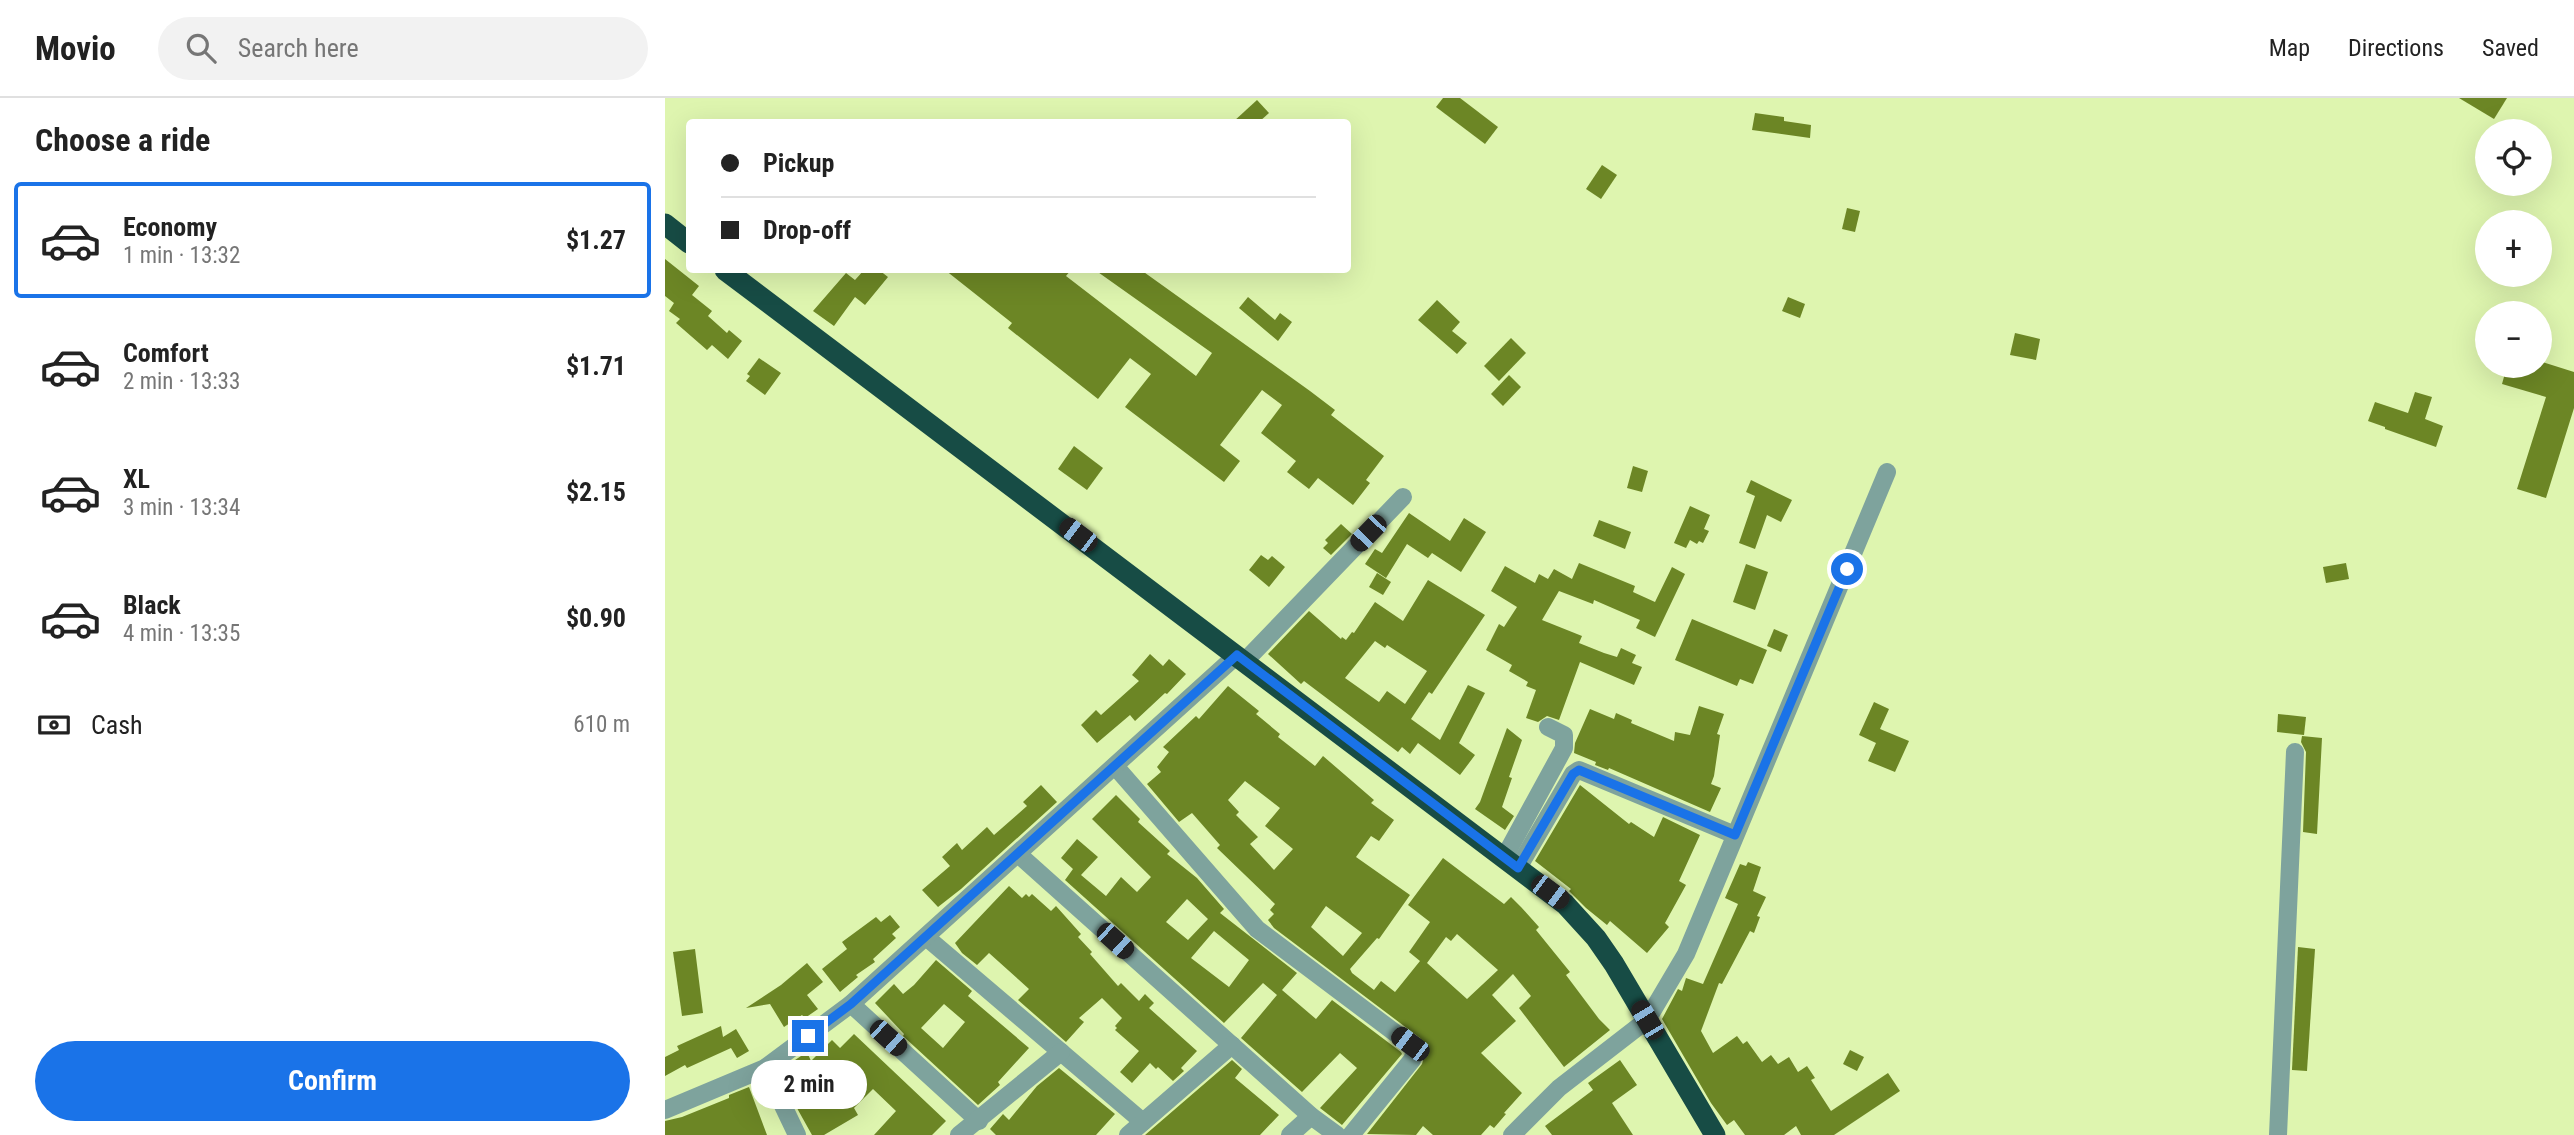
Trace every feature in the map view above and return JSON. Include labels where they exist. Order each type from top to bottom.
[{"type":"highway","points":[[665,224],[686,241]]},
{"type":"highway","points":[[729,273],[1565,904],[1596,938],[1715,1135]]},
{"type":"street","points":[[1512,1135],[1559,1088],[1647,1020],[1686,954],[1887,472]]},
{"type":"street","points":[[665,1110],[765,1068],[851,1004],[1115,766],[1241,658],[1403,497]]},
{"type":"street","points":[[1511,863],[1564,748],[1564,735],[1548,727]]},
{"type":"street","points":[[2278,1135],[2295,752]]},
{"type":"street","points":[[1115,766],[1257,929],[1410,1044],[1415,1052],[1412,1060],[1351,1135]]},
{"type":"street","points":[[1511,863],[1573,774],[1579,770],[1735,835]]},
{"type":"street","points":[[1018,854],[1311,1116],[1337,1135]]},
{"type":"street","points":[[926,937],[1143,1122]]},
{"type":"street","points":[[851,1004],[979,1121]]},
{"type":"street","points":[[1128,1135],[1232,1045]]},
{"type":"street","points":[[959,1135],[1061,1052]]},
{"type":"street","points":[[765,1068],[797,1135]]},
{"type":"street","points":[[1290,1135],[1311,1116]]},
{"type":"building","points":[[1443,98],[1460,98],[1498,127],[1485,144],[1436,107]]},
{"type":"building","points":[[2459,98],[2507,98],[2494,119]]},
{"type":"building","points":[[1257,100],[1269,113],[1262,119],[1236,119]]},
{"type":"building","points":[[1755,113],[1784,117],[1784,121],[1811,125],[1810,138],[1752,130]]},
{"type":"building","points":[[1602,165],[1617,175],[1601,199],[1586,189]]},
{"type":"building","points":[[1847,208],[1860,211],[1855,232],[1842,229]]},
{"type":"building","points":[[665,259],[699,286],[692,295],[712,311],[708,316],[727,333],[729,330],[742,341],[728,359],[712,345],[707,350],[676,323],[680,319],[669,311],[674,303],[665,296]]},
{"type":"building","points":[[846,273],[855,280],[861,273],[883,273],[888,277],[865,305],[855,297],[834,326],[813,311]]},
{"type":"building","points":[[949,273],[1068,273],[1066,276],[1196,376],[1212,353],[1099,273],[1145,273],[1335,410],[1331,415],[1384,456],[1366,480],[1370,483],[1353,505],[1318,478],[1309,489],[1287,472],[1296,461],[1261,433],[1282,405],[1262,390],[1220,445],[1240,461],[1224,482],[1125,407],[1151,374],[1130,358],[1098,399],[1008,328],[1012,323]]},
{"type":"building","points":[[1248,297],[1275,320],[1280,313],[1292,322],[1278,341],[1239,308]]},
{"type":"building","points":[[1788,297],[1805,304],[1800,318],[1782,311]]},
{"type":"building","points":[[1437,300],[1460,322],[1452,331],[1467,343],[1457,354],[1418,320]]},
{"type":"building","points":[[2015,333],[2040,339],[2036,360],[2010,355]]},
{"type":"building","points":[[1511,338],[1526,353],[1499,381],[1484,366]]},
{"type":"building","points":[[759,358],[781,373],[765,395],[746,381],[750,376],[747,374]]},
{"type":"building","points":[[2552,365],[2574,372],[2574,408],[2546,498],[2517,489],[2546,397],[2502,384],[2504,378],[2552,378]]},
{"type":"building","points":[[1509,375],[1521,387],[1503,406],[1491,394]]},
{"type":"building","points":[[2415,392],[2432,397],[2425,419],[2443,426],[2436,447],[2368,421],[2375,402],[2408,413]]},
{"type":"building","points":[[1074,446],[1103,468],[1087,490],[1058,469]]},
{"type":"building","points":[[1633,466],[1648,471],[1642,492],[1627,488]]},
{"type":"building","points":[[1751,480],[1792,500],[1781,522],[1767,515],[1755,549],[1739,543],[1755,496],[1746,492]]},
{"type":"building","points":[[1690,506],[1710,515],[1704,529],[1709,531],[1703,543],[1699,541],[1697,544],[1690,540],[1686,548],[1674,543]]},
{"type":"building","points":[[1409,513],[1450,541],[1464,518],[1486,532],[1461,572],[1432,553],[1428,558],[1407,544],[1386,578],[1365,564],[1375,549],[1382,553]]},
{"type":"building","points":[[1599,520],[1631,532],[1625,549],[1593,536]]},
{"type":"building","points":[[1341,524],[1352,534],[1331,555],[1323,548],[1328,543],[1325,540]]},
{"type":"building","points":[[1261,555],[1268,560],[1272,556],[1285,567],[1269,587],[1249,570]]},
{"type":"building","points":[[1579,563],[1635,586],[1633,592],[1655,602],[1672,567],[1685,574],[1655,637],[1636,628],[1640,620],[1594,600],[1593,604],[1559,591],[1542,620],[1582,636],[1579,643],[1604,653],[1617,657],[1621,648],[1636,655],[1632,663],[1642,667],[1634,685],[1580,662],[1559,720],[1547,716],[1538,722],[1526,718],[1536,690],[1526,686],[1528,682],[1509,671],[1512,665],[1486,650],[1499,624],[1504,627],[1517,607],[1491,591],[1505,566],[1535,583],[1539,574],[1548,579],[1554,569],[1572,579]]},
{"type":"building","points":[[2346,563],[2349,579],[2326,583],[2323,567]]},
{"type":"building","points":[[1746,564],[1768,572],[1755,610],[1733,602]]},
{"type":"building","points":[[1377,573],[1391,582],[1383,595],[1369,587]]},
{"type":"building","points":[[1428,580],[1485,615],[1432,694],[1429,692],[1411,719],[1440,740],[1468,685],[1485,693],[1459,743],[1475,755],[1460,775],[1418,743],[1410,754],[1402,747],[1398,752],[1304,681],[1301,684],[1268,654],[1309,611],[1341,639],[1342,637],[1346,640],[1354,633],[1375,602],[1403,621]],"holes":[[[1375,641],[1385,648],[1387,645],[1427,671],[1405,704],[1387,691],[1379,702],[1345,678]]]},
{"type":"building","points":[[1692,619],[1767,650],[1753,684],[1740,679],[1737,686],[1675,660]]},
{"type":"building","points":[[1774,629],[1788,635],[1781,652],[1767,646]]},
{"type":"building","points":[[1150,654],[1163,666],[1169,659],[1186,674],[1135,721],[1130,715],[1097,743],[1081,725],[1096,710],[1101,715],[1139,681],[1132,675]]},
{"type":"building","points":[[1228,686],[1259,711],[1256,714],[1280,734],[1278,737],[1315,766],[1323,756],[1374,800],[1371,803],[1394,820],[1379,841],[1371,836],[1356,857],[1410,895],[1379,939],[1377,938],[1350,969],[1374,990],[1381,981],[1395,992],[1420,961],[1409,952],[1430,922],[1408,905],[1443,858],[1504,904],[1511,897],[1521,907],[1539,927],[1536,930],[1570,972],[1566,975],[1610,1030],[1564,1067],[1519,1008],[1531,996],[1513,974],[1492,995],[1516,1021],[1481,1053],[1522,1093],[1494,1128],[1490,1125],[1481,1135],[1433,1135],[1423,1126],[1416,1135],[1367,1134],[1422,1064],[1426,1050],[1420,1038],[1274,928],[1268,920],[1274,914],[1270,910],[1275,904],[1217,848],[1220,845],[1192,813],[1179,822],[1147,784],[1161,772],[1157,767],[1169,752],[1163,747],[1196,716],[1199,719]],"holes":[[[1245,781],[1280,808],[1265,826],[1293,849],[1274,870],[1250,844],[1258,837],[1236,815],[1239,812],[1228,800]],[[1326,906],[1362,933],[1343,956],[1311,927]],[[1457,934],[1498,970],[1467,999],[1427,963],[1446,937],[1451,941]]]},
{"type":"building","points":[[1874,702],[1889,709],[1880,729],[1909,741],[1895,772],[1868,761],[1876,743],[1859,735]]},
{"type":"building","points":[[1699,706],[1724,714],[1717,734],[1720,735],[1711,784],[1721,788],[1710,812],[1609,768],[1608,770],[1595,765],[1596,762],[1574,753],[1575,743],[1590,709],[1614,719],[1616,713],[1632,720],[1631,723],[1674,741],[1675,732],[1690,735]]},
{"type":"building","points":[[2278,714],[2306,717],[2304,735],[2277,732]]},
{"type":"building","points":[[1507,728],[1522,740],[1502,807],[1514,816],[1505,830],[1475,809]]},
{"type":"building","points":[[2302,736],[2322,738],[2317,834],[2303,832],[2306,752],[2301,742]]},
{"type":"building","points":[[1041,785],[1057,802],[938,907],[922,890],[950,866],[942,857],[957,843],[962,850],[987,827],[994,835],[1027,806],[1023,802]]},
{"type":"building","points":[[1580,785],[1629,824],[1631,822],[1654,837],[1663,817],[1700,835],[1679,881],[1686,885],[1665,923],[1669,927],[1647,953],[1610,921],[1607,925],[1586,908],[1569,891],[1571,889],[1535,861]]},
{"type":"building","points":[[1116,795],[1140,819],[1138,822],[1170,851],[1167,854],[1197,878],[1224,909],[1220,913],[1297,973],[1282,990],[1316,1019],[1332,1000],[1401,1052],[1342,1125],[1320,1108],[1357,1068],[1340,1053],[1302,1092],[1241,1038],[1277,995],[1263,983],[1224,1023],[1065,880],[1073,869],[1061,858],[1077,839],[1098,857],[1081,875],[1106,896],[1121,877],[1137,892],[1151,877],[1092,819]],"holes":[[[1187,899],[1208,919],[1188,940],[1166,922]],[[1214,931],[1249,960],[1229,987],[1191,958]]]},
{"type":"building","points":[[1748,862],[1761,867],[1753,891],[1766,897],[1757,916],[1760,917],[1754,933],[1750,931],[1722,984],[1719,983],[1701,1031],[1713,1053],[1737,1036],[1743,1044],[1747,1041],[1762,1062],[1771,1055],[1778,1064],[1789,1057],[1798,1072],[1807,1066],[1815,1078],[1811,1080],[1831,1111],[1888,1073],[1900,1091],[1834,1135],[1801,1135],[1796,1126],[1784,1135],[1745,1135],[1734,1120],[1727,1125],[1711,1103],[1662,1019],[1678,989],[1682,991],[1686,978],[1703,984],[1738,904],[1725,898],[1740,864],[1746,866]]},
{"type":"building","points":[[1009,886],[1022,898],[1026,894],[1029,897],[1032,894],[1051,911],[1056,906],[1081,934],[1078,937],[1092,952],[1090,954],[1118,986],[1121,983],[1139,1001],[1145,994],[1154,1003],[1149,1008],[1197,1051],[1181,1068],[1184,1071],[1173,1081],[1150,1063],[1132,1083],[1120,1072],[1139,1051],[1115,1030],[1122,1018],[1102,998],[1079,1018],[1084,1022],[1066,1042],[1018,1000],[1029,989],[989,953],[977,965],[962,953],[955,943]]},
{"type":"building","points":[[890,915],[900,927],[892,934],[896,938],[873,959],[875,962],[856,975],[858,977],[840,992],[822,969],[847,949],[842,942],[876,917],[881,922]]},
{"type":"building","points":[[2298,947],[2315,949],[2307,1071],[2292,1070]]},
{"type":"building","points":[[695,949],[703,1013],[682,1016],[673,952]]},
{"type":"building","points":[[936,960],[972,991],[968,996],[1029,1048],[998,1082],[1000,1085],[978,1105],[903,1036],[875,1003],[894,984],[903,994]],"holes":[[[944,1004],[965,1022],[943,1048],[921,1028]]]},
{"type":"building","points":[[807,963],[823,982],[807,995],[818,1009],[805,1018],[802,1015],[784,1027],[770,1004],[746,1008],[781,985]]},
{"type":"building","points":[[721,1026],[723,1037],[736,1029],[749,1051],[737,1058],[731,1048],[687,1068],[685,1065],[665,1076],[665,1057],[679,1050],[677,1046]]},
{"type":"building","points":[[854,1034],[946,1121],[932,1135],[874,1135],[896,1111],[873,1089],[854,1108],[858,1115],[824,1135],[812,1135],[793,1101],[800,1097],[791,1074],[797,1072],[792,1062],[807,1052],[811,1061],[832,1040],[840,1048]]},
{"type":"building","points":[[1850,1050],[1864,1057],[1857,1071],[1843,1064]]},
{"type":"building","points":[[1232,1060],[1242,1069],[1235,1078],[1279,1115],[1260,1135],[1145,1135]]},
{"type":"building","points":[[1620,1060],[1637,1085],[1612,1103],[1633,1135],[1552,1135],[1545,1126],[1593,1090],[1588,1083]]},
{"type":"building","points":[[1059,1068],[1115,1114],[1096,1135],[996,1135],[990,1129],[1003,1114],[1009,1120],[1037,1086]]},
{"type":"building","points":[[749,1087],[767,1135],[665,1135],[665,1121],[729,1098],[729,1095]]},
{"type":"route","points":[[808,1036],[851,1004],[1237,655],[1518,868],[1573,774],[1579,770],[1735,835],[1847,569]]}]
